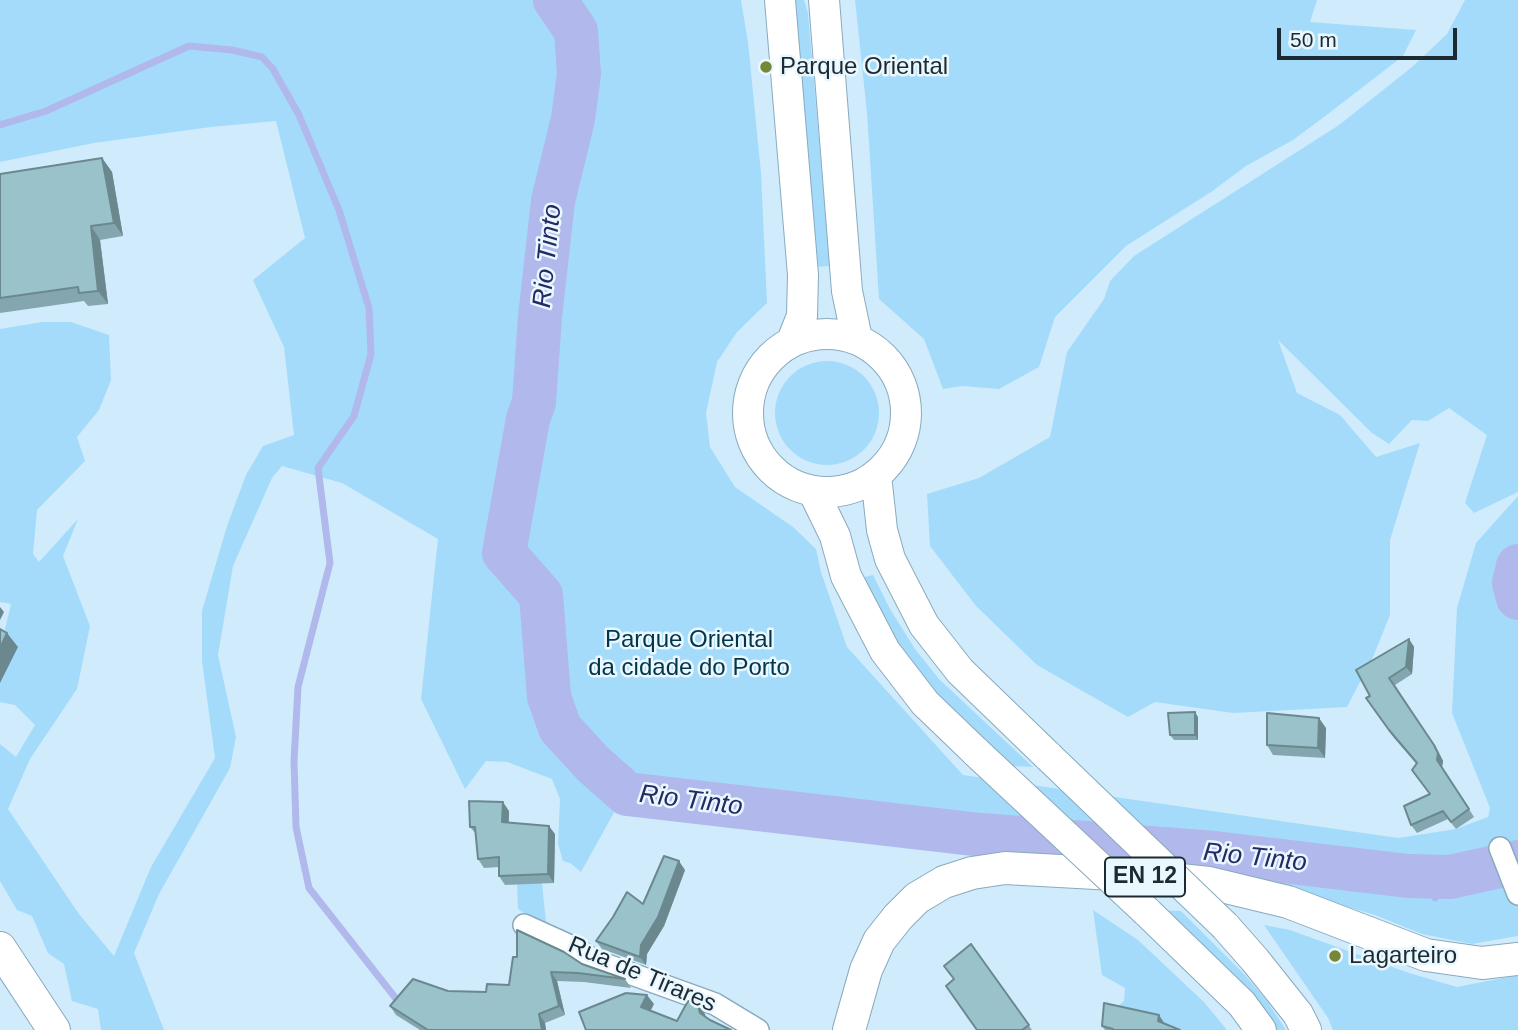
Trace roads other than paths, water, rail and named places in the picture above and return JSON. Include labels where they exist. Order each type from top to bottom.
[{"type":"main road","points":[[780,0],[803,275],[802,316],[792,341]]},
{"type":"main road","points":[[824,0],[847,291],[856,339]]},
{"type":"main road","points":[[813,334],[835,334],[856,339],[877,351],[893,369],[903,390],[906,413],[902,437],[892,458],[876,475],[857,486],[835,492],[813,491],[789,483],[770,468],[755,447],[748,423],[749,399],[756,375],[771,355],[792,341],[813,334]]},
{"type":"main road","points":[[876,475],[882,530],[890,559],[925,625],[960,671],[1225,926],[1298,1014],[1306,1030]]},
{"type":"main road","points":[[813,491],[835,536],[846,576],[885,651],[925,703],[1242,1004],[1261,1030]]},
{"type":"main road","name":"EN 12","points":[[849,1030],[866,970],[879,941],[898,917],[917,898],[944,882],[972,873],[1004,868],[1132,875],[1209,883],[1287,902],[1426,956],[1482,963],[1518,959]]},
{"type":"main road","points":[[0,948],[54,1030]]},
{"type":"street","points":[[1500,848],[1518,893]]},
{"type":"street","name":"Rua de Tirares","points":[[524,925],[577,949],[593,960],[654,977],[715,1004],[758,1030]]},
{"type":"waterway","name":"Rio Tinto","points":[[555,0],[576,31],[579,74],[573,119],[553,201],[534,402],[528,419],[504,553],[541,595],[549,697],[560,728],[593,764],[627,794],[981,835],[1215,853],[1408,876],[1450,877],[1518,862]]},
{"type":"waterway","points":[[0,125],[46,111],[189,46],[232,50],[262,57],[273,69],[299,115],[339,210],[369,308],[371,354],[354,416],[318,468],[330,563],[298,687],[294,761],[296,827],[309,888],[401,1005]]},
{"type":"waterway","name":"Rio Tinto","points":[[1518,566],[1514,583],[1518,598]]},
{"type":"waterway","points":[[1435,898],[1450,877]]},
{"type":"place","name":"Parque Oriental","points":[[766,67]]},
{"type":"place","name":"Lagarteiro","points":[[1335,956]]},
{"type":"park label","name":"Parque Oriental da cidade do Porto","points":[[689,654]]}]
